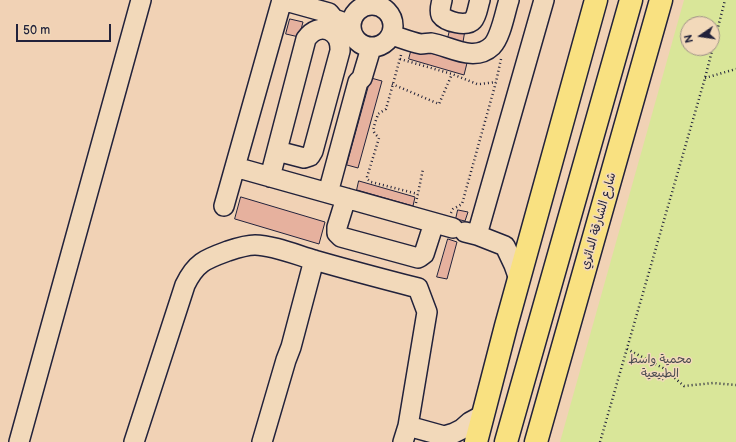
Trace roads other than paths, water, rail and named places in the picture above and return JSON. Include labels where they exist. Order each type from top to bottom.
[{"type":"highway","points":[[476,442],[531,233],[596,0]]},
{"type":"highway","points":[[506,442],[631,0]]},
{"type":"highway","name":"شارع الشارقة الدائري","points":[[536,442],[661,0]]},
{"type":"lane","points":[[19,442],[141,0]]},
{"type":"lane","points":[[224,206],[282,0],[329,13],[337,12],[352,21]]},
{"type":"lane","points":[[442,0],[440,8],[441,15],[447,20],[463,24],[470,23],[473,20],[480,0]]},
{"type":"lane","points":[[397,34],[391,16],[378,3],[361,7],[356,11],[352,21],[351,31],[358,42],[367,47],[377,47],[383,45],[397,34],[423,37],[429,43],[473,54],[486,50],[497,40],[509,0]]},
{"type":"lane","points":[[346,198],[337,227],[337,232],[339,235],[386,249],[420,257],[455,229],[544,0]]},
{"type":"lane","points":[[270,176],[306,39],[309,34],[319,29],[331,31],[339,39],[340,51],[313,151],[310,156],[304,158],[277,151]]},
{"type":"lane","points":[[328,193],[358,82],[357,75],[367,47]]},
{"type":"lane","points":[[235,166],[455,229],[505,246],[520,241],[531,233]]},
{"type":"lane","points":[[134,442],[189,276],[195,268],[210,257],[236,248],[254,245],[265,246],[418,288],[427,312],[406,434],[446,439],[470,422],[483,415]]},
{"type":"lane","points":[[505,246],[509,252],[519,279]]},
{"type":"lane","points":[[262,442],[286,360],[291,348],[314,260]]},
{"type":"park label","name":"محمية واسط الطبيعية","points":[[660,367]]}]
